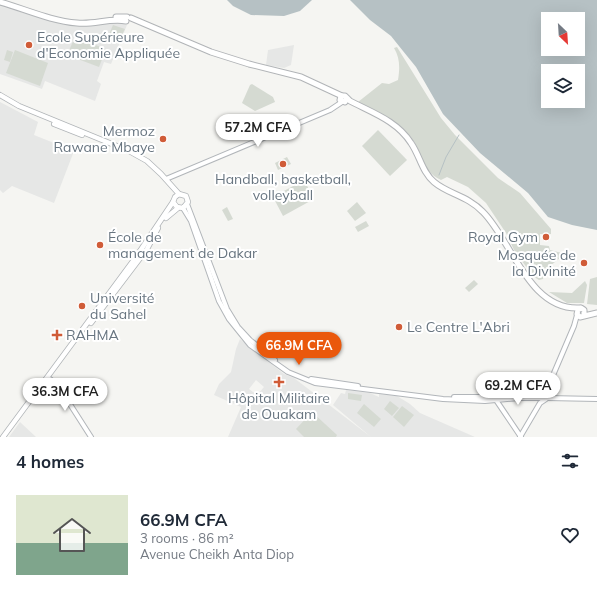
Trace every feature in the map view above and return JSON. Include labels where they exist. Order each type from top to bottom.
[{"type":"highway","points":[[0,1],[68,22],[84,24],[128,19],[211,52],[249,64],[301,77],[378,117],[397,131],[412,149],[419,166],[429,180],[437,188],[462,199],[476,209],[488,222],[505,246],[522,275],[536,292],[552,303],[578,312],[597,311]]},
{"type":"main road","points":[[0,95],[26,109],[129,151],[147,161],[166,179],[177,195]]},
{"type":"main road","points":[[0,98],[39,118],[139,159],[162,179],[177,195],[186,196],[187,204],[172,212],[161,225],[147,248],[6,437]]},
{"type":"main road","points":[[3,437],[136,257],[177,195]]},
{"type":"main road","points":[[173,202],[180,208]]},
{"type":"street","points":[[166,179],[330,110],[343,100]]},
{"type":"street","points":[[187,204],[222,300],[232,317],[250,340],[288,369],[315,380],[446,397],[543,397]]},
{"type":"street","points":[[180,208],[191,221],[219,301],[228,319],[250,345],[288,372],[307,381],[454,400],[496,400],[528,397],[597,399]]},
{"type":"street","points":[[496,400],[520,437],[543,397],[574,326],[578,312]]},
{"type":"street","points":[[50,379],[59,388],[92,437]]},
{"type":"shaded area","points":[[227,0],[312,0],[300,11],[284,16],[251,15],[233,6]]},
{"type":"shaded area","points":[[350,0],[597,0],[597,230],[572,225],[548,217],[528,193],[480,153],[443,114],[416,67],[391,36],[370,20]]},
{"type":"shaded area","points":[[0,6],[66,25],[92,26],[113,21],[127,25],[111,64],[104,62],[97,81],[101,84],[95,101],[45,81],[42,89],[0,74]]},
{"type":"shaded area","points":[[113,25],[125,29],[118,43],[107,39]]},
{"type":"shaded area","points":[[75,37],[106,49],[99,67],[67,55]]},
{"type":"shaded area","points":[[294,45],[291,65],[284,68],[266,65],[268,50]]},
{"type":"shaded area","points":[[397,47],[441,118],[455,135],[498,178],[520,193],[551,229],[551,234],[540,234],[540,245],[549,246],[550,250],[562,253],[560,258],[545,270],[543,279],[539,280],[534,277],[515,252],[506,233],[486,203],[468,187],[447,177],[441,180],[434,176],[425,166],[414,142],[405,130],[386,116],[358,102],[382,83],[389,84],[398,80],[399,63],[394,48]]},
{"type":"shaded area","points":[[7,50],[13,52],[10,62],[4,60]]},
{"type":"shaded area","points":[[15,50],[48,63],[40,86],[6,73]]},
{"type":"shaded area","points":[[252,84],[273,97],[275,102],[255,111],[242,103],[250,85]]},
{"type":"shaded area","points":[[0,102],[38,122],[34,135],[74,151],[54,203],[12,186],[3,193],[0,190]]},
{"type":"shaded area","points":[[378,130],[407,160],[390,176],[362,146]]},
{"type":"shaded area","name":"Handball, basketball, volleyball","points":[[287,157],[291,164],[278,170],[275,163]]},
{"type":"shaded area","points":[[304,180],[314,199],[283,216],[273,197]]},
{"type":"shaded area","points":[[357,202],[366,213],[355,221],[347,211]]},
{"type":"shaded area","points":[[227,207],[233,219],[228,221],[222,210]]},
{"type":"shaded area","points":[[366,221],[369,226],[358,232],[355,227]]},
{"type":"shaded area","points":[[597,277],[597,305],[587,304],[590,279]]},
{"type":"shaded area","points":[[474,280],[478,284],[469,292],[465,288]]},
{"type":"shaded area","points":[[585,281],[587,285],[584,303],[567,303],[549,292],[572,293]]},
{"type":"shaded area","points":[[240,339],[284,374],[294,378],[371,437],[228,437],[241,407],[214,395],[219,384],[231,372],[236,349]],"holes":[[[256,380],[264,387],[257,395],[249,389]]]},
{"type":"shaded area","points":[[346,390],[370,393],[379,397],[379,394],[397,396],[410,404],[420,413],[475,437],[371,437],[333,405],[341,393],[345,394]]},
{"type":"shaded area","points":[[348,393],[362,395],[361,401],[348,399]]},
{"type":"shaded area","points":[[390,401],[399,408],[392,416],[384,409]]},
{"type":"shaded area","points":[[364,404],[381,419],[374,427],[357,413]]},
{"type":"shaded area","points":[[402,406],[414,415],[404,427],[393,417]]},
{"type":"shaded area","points":[[312,412],[337,435],[336,437],[304,437],[296,429]]},
{"type":"shaded area","points":[[20,422],[36,437],[9,437]]},
{"type":"waterway","points":[[439,175],[446,157],[459,135]]},
{"type":"place","name":"Ecole Supérieure d'Economie Appliquée","points":[[29,45]]},
{"type":"place","name":"Mermoz Rawane Mbaye","points":[[163,139]]},
{"type":"place","name":"Handball, basketball, volleyball","points":[[283,164]]},
{"type":"place","name":"Royal Gym","points":[[546,237]]},
{"type":"place","name":"École de management de Dakar","points":[[100,245]]},
{"type":"place","name":"Mosquée de la Divinité","points":[[584,263]]},
{"type":"place","name":"Université du Sahel","points":[[82,306]]},
{"type":"place","name":"Le Centre L'Abri","points":[[399,327]]},
{"type":"place","name":"RAHMA","points":[[57,335]]},
{"type":"place","name":"Hôpital Militaire de Ouakam","points":[[279,382]]}]
